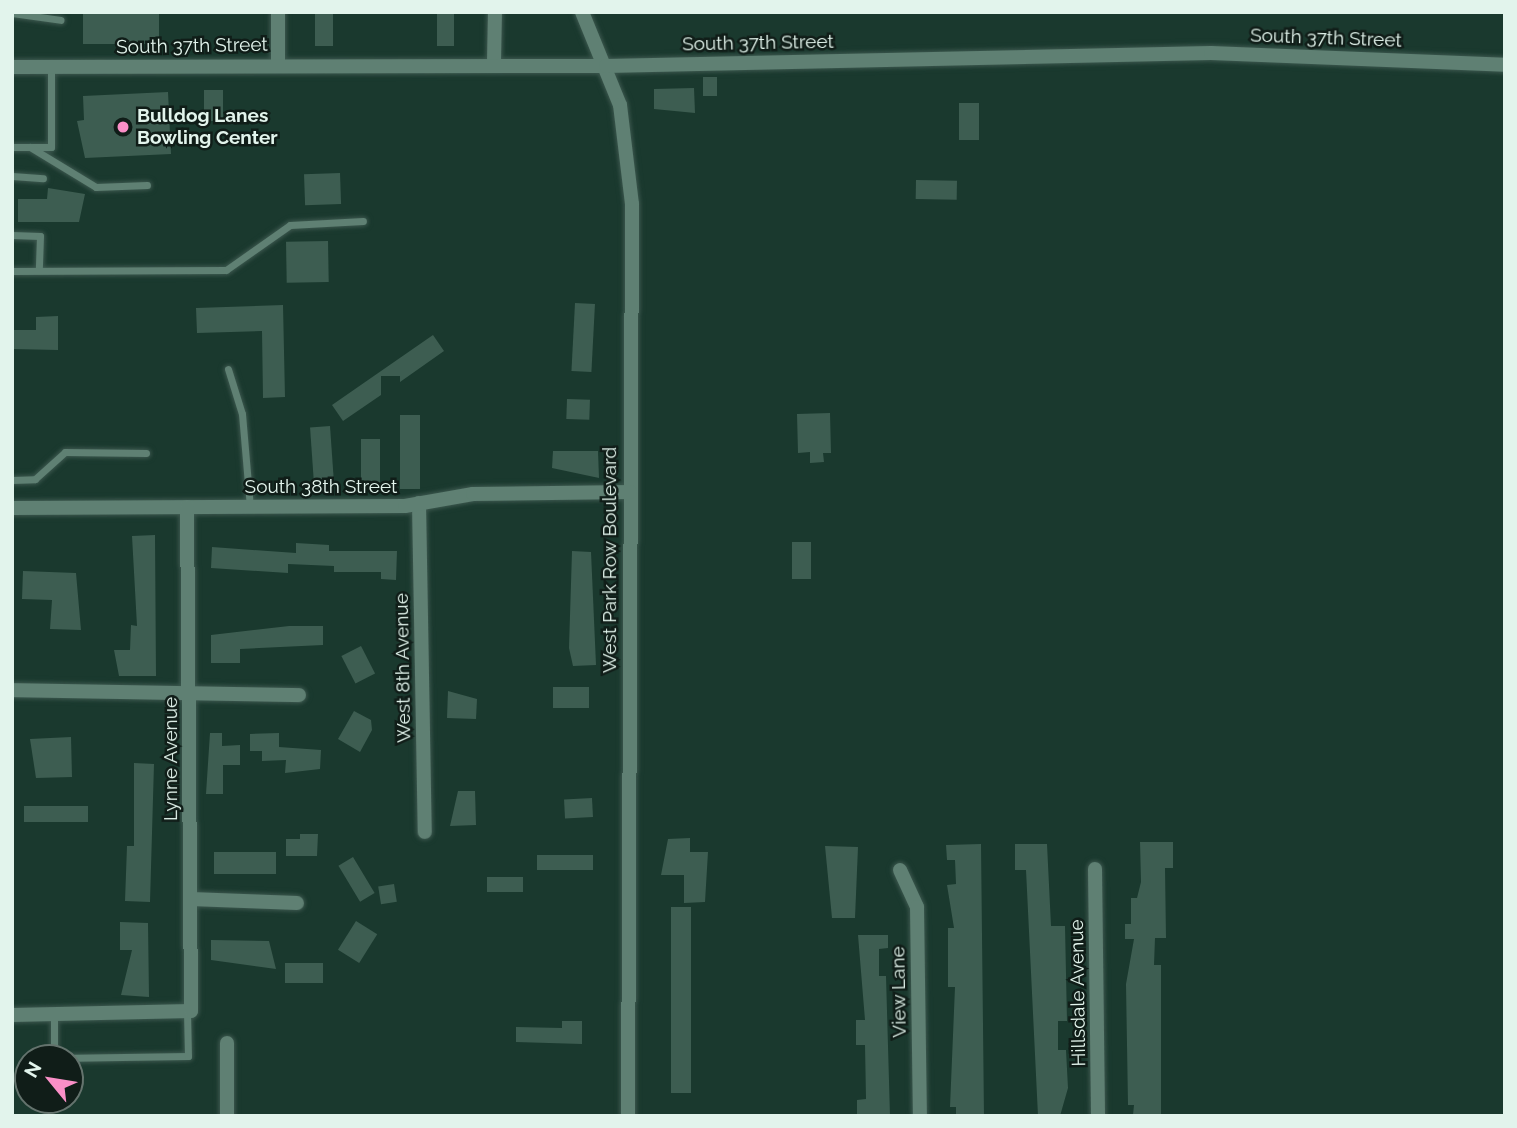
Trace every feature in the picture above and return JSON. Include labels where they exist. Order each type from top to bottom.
[{"type":"street","points":[[278,12],[278,65]]},
{"type":"street","points":[[494,62],[495,12]]},
{"type":"street","name":"West Park Row Boulevard","points":[[582,12],[606,66],[629,159],[628,1116]]},
{"type":"street","name":"South 37th Street","points":[[12,67],[494,62],[606,66],[1212,53],[1505,65]]},
{"type":"street","name":"South 38th Street","points":[[12,508],[419,503],[473,494],[630,492]]},
{"type":"street","name":"West 8th Avenue","points":[[419,503],[425,832]]},
{"type":"street","name":"Lynne Avenue","points":[[187,507],[191,899],[189,1011]]},
{"type":"street","points":[[12,690],[299,695]]},
{"type":"street","name":"Hillsdale Avenue","points":[[1095,869],[1098,1116]]},
{"type":"street","name":"View Lane","points":[[900,870],[917,907],[920,1116]]},
{"type":"street","points":[[191,899],[297,903]]},
{"type":"street","points":[[12,1015],[189,1011]]},
{"type":"street","points":[[227,1043],[227,1116]]},
{"type":"lane","points":[[12,13],[61,20]]},
{"type":"lane","points":[[12,147],[51,147],[51,67]]},
{"type":"lane","points":[[30,147],[96,187],[147,186]]},
{"type":"lane","points":[[12,176],[43,177]]},
{"type":"lane","points":[[12,271],[226,270],[290,225],[363,221]]},
{"type":"lane","points":[[12,235],[40,236],[39,271]]},
{"type":"lane","points":[[228,369],[242,414],[250,506]]},
{"type":"lane","points":[[12,480],[35,479],[65,452],[146,453]]},
{"type":"lane","points":[[84,1058],[188,1056],[189,1011]]},
{"type":"lane","points":[[54,1015],[55,1044]]},
{"type":"building","points":[[83,12],[159,12],[159,44],[83,44]]},
{"type":"building","points":[[315,12],[333,12],[333,46],[315,46]]},
{"type":"building","points":[[437,12],[454,12],[454,46],[437,46]]},
{"type":"building","points":[[703,77],[717,77],[717,96],[703,96]]},
{"type":"building","points":[[694,88],[695,113],[654,109],[654,89]]},
{"type":"building","points":[[204,90],[223,90],[223,121],[204,121]]},
{"type":"building","name":"Bulldog Lanes Bowling Center","points":[[168,92],[171,154],[85,158],[77,121],[84,120],[83,96]]},
{"type":"building","points":[[959,103],[979,103],[979,140],[959,140]]},
{"type":"building","points":[[340,173],[341,204],[305,205],[304,174]]},
{"type":"building","points":[[916,180],[957,181],[957,200],[916,199]]},
{"type":"building","points":[[48,188],[85,194],[79,222],[18,222],[18,199],[47,199]]},
{"type":"building","points":[[328,241],[329,282],[287,283],[286,242]]},
{"type":"building","points":[[575,303],[595,304],[591,372],[571,371]]},
{"type":"building","points":[[283,305],[285,397],[263,398],[262,331],[197,333],[196,308]]},
{"type":"building","points":[[58,316],[58,350],[12,349],[12,330],[36,330],[36,317]]},
{"type":"building","points":[[433,335],[444,351],[400,382],[400,376],[381,376],[381,395],[343,421],[332,405]]},
{"type":"building","points":[[567,399],[590,400],[589,420],[566,419]]},
{"type":"building","points":[[830,413],[831,453],[823,453],[824,462],[810,463],[810,452],[798,453],[797,414]]},
{"type":"building","points":[[400,415],[420,415],[420,489],[400,489]]},
{"type":"building","points":[[330,426],[334,488],[314,489],[310,427]]},
{"type":"building","points":[[361,439],[380,439],[380,488],[361,488]]},
{"type":"building","points":[[553,451],[598,451],[599,478],[552,468]]},
{"type":"building","points":[[155,535],[156,676],[119,676],[114,650],[130,650],[131,625],[137,626],[132,536]]},
{"type":"building","points":[[792,542],[811,542],[811,579],[792,579]]},
{"type":"building","points":[[296,543],[329,545],[329,551],[397,551],[396,580],[381,579],[381,572],[334,572],[334,566],[288,564],[288,573],[211,568],[212,547],[296,553]]},
{"type":"building","points":[[572,551],[591,552],[596,665],[573,666],[569,648]]},
{"type":"building","points":[[23,571],[76,573],[81,630],[50,629],[52,600],[22,599]]},
{"type":"building","points":[[289,626],[323,626],[323,645],[240,649],[240,663],[211,663],[211,635]]},
{"type":"building","points":[[361,646],[375,674],[355,684],[341,656]]},
{"type":"building","points":[[553,687],[589,687],[589,708],[553,708]]},
{"type":"building","points":[[448,691],[477,699],[476,719],[447,718]]},
{"type":"building","points":[[354,711],[371,720],[372,730],[360,752],[338,739]]},
{"type":"building","points":[[210,733],[222,733],[222,746],[240,745],[240,765],[223,765],[223,794],[206,794]]},
{"type":"building","points":[[279,733],[279,747],[321,750],[320,769],[285,773],[286,760],[262,761],[262,751],[250,751],[250,734]]},
{"type":"building","points":[[71,737],[72,777],[36,778],[30,739]]},
{"type":"building","points":[[134,763],[154,764],[150,902],[125,901],[127,846],[134,846]]},
{"type":"building","points":[[458,791],[475,791],[476,825],[450,826]]},
{"type":"building","points":[[592,798],[593,817],[565,818],[564,799]]},
{"type":"building","points":[[24,806],[88,806],[88,822],[24,822]]},
{"type":"building","points":[[300,834],[318,834],[317,856],[286,856],[286,839],[300,839]]},
{"type":"building","points":[[690,838],[690,852],[708,852],[705,902],[684,903],[684,875],[661,875],[668,839]]},
{"type":"building","points":[[1140,842],[1173,842],[1173,868],[1165,868],[1166,938],[1155,938],[1154,965],[1161,965],[1161,1115],[1133,1115],[1134,1105],[1128,1105],[1126,984],[1134,939],[1125,939],[1125,924],[1131,924],[1131,898],[1137,898],[1141,882]]},
{"type":"building","points":[[981,844],[984,1116],[956,1116],[956,1107],[950,1107],[955,987],[948,987],[948,928],[954,928],[947,885],[956,884],[955,860],[947,860],[946,845]]},
{"type":"building","points":[[1015,844],[1047,844],[1051,926],[1065,926],[1067,1021],[1058,1021],[1058,1050],[1066,1050],[1068,1088],[1060,1116],[1038,1116],[1026,870],[1015,870]]},
{"type":"building","points":[[825,846],[858,847],[855,918],[832,918]]},
{"type":"building","points":[[214,852],[276,852],[276,874],[214,874]]},
{"type":"building","points":[[537,855],[593,855],[593,870],[537,870]]},
{"type":"building","points":[[353,857],[375,893],[360,902],[338,866]]},
{"type":"building","points":[[487,877],[523,877],[523,892],[487,892]]},
{"type":"building","points":[[394,884],[397,902],[381,904],[378,887]]},
{"type":"building","points":[[671,907],[691,907],[691,1093],[671,1093]]},
{"type":"building","points":[[356,921],[377,934],[359,963],[338,950]]},
{"type":"building","points":[[120,922],[148,923],[149,997],[121,995],[132,950],[120,950]]},
{"type":"building","points":[[858,935],[888,935],[888,948],[879,949],[879,976],[886,976],[890,1116],[857,1116],[857,1100],[866,1099],[865,1045],[856,1045],[856,1020],[865,1020]]},
{"type":"building","points":[[211,940],[269,941],[276,969],[211,960]]},
{"type":"building","points":[[285,963],[323,963],[323,983],[285,983]]},
{"type":"building","points":[[562,1021],[582,1021],[582,1044],[516,1042],[516,1027],[562,1028]]},
{"type":"place","name":"Bulldog Lanes Bowling Center","points":[[123,127]]}]
